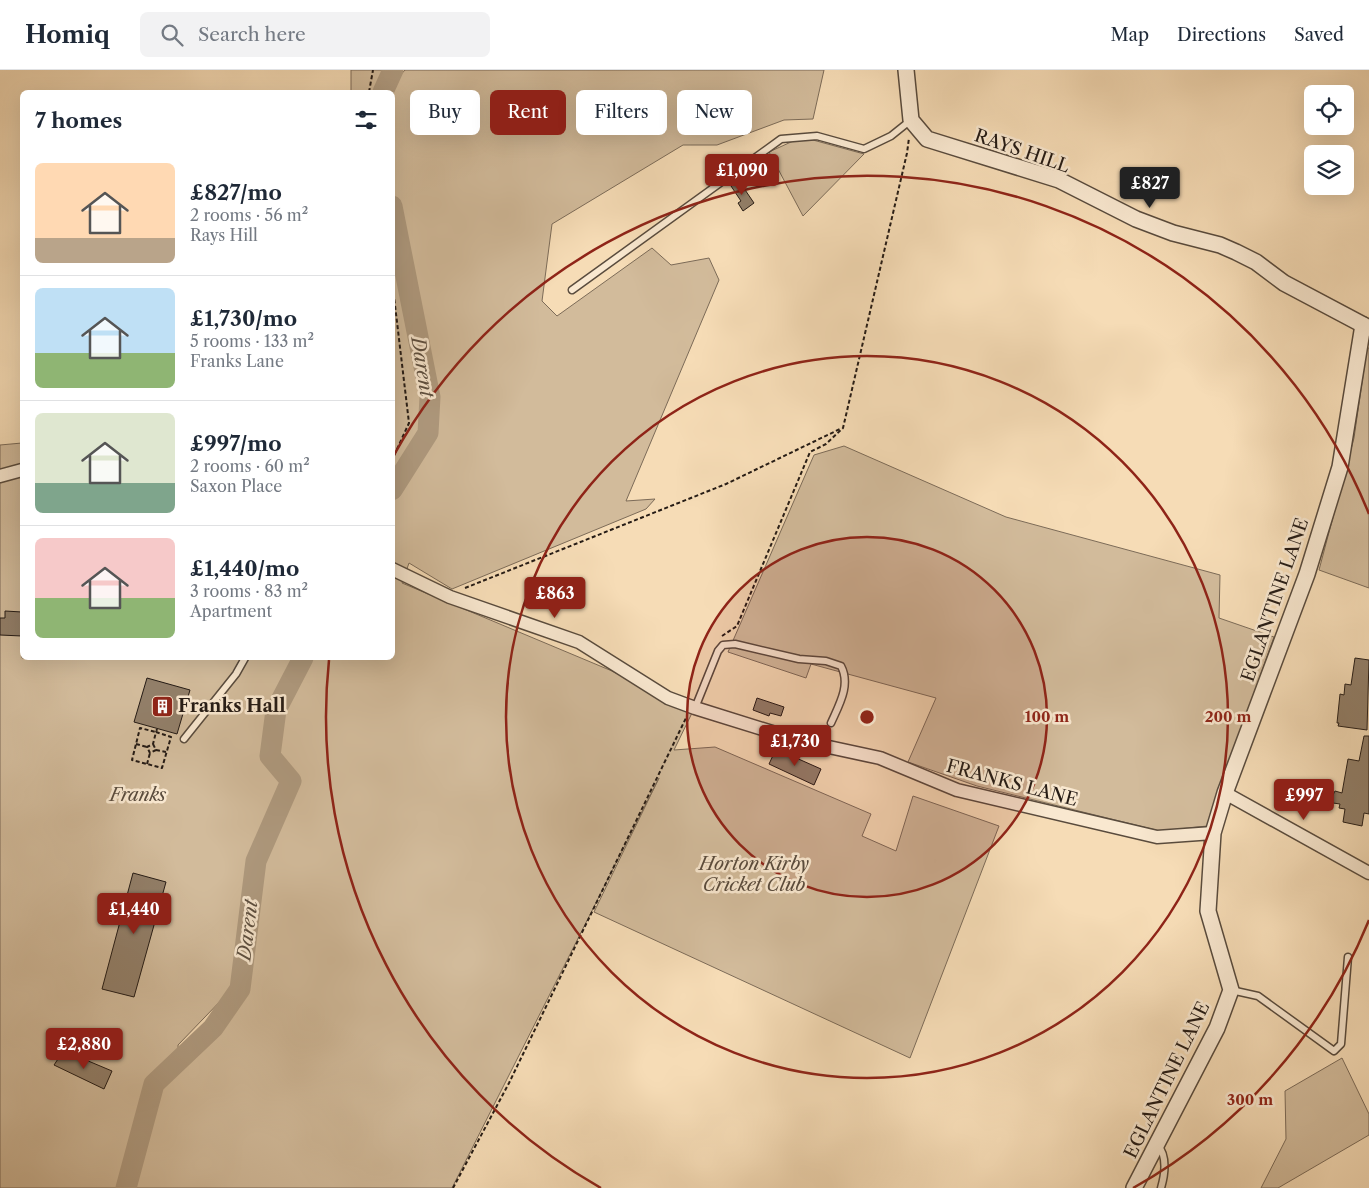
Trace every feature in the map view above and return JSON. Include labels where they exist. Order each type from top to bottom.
[{"type":"street","points":[[906,70],[911,120]]},
{"type":"street","name":"RAYS HILL","points":[[911,120],[928,139],[1059,180],[1136,219],[1236,252],[1256,262],[1284,283],[1366,326]]},
{"type":"street","name":"EGLANTINE LANE","points":[[1134,1188],[1217,1028],[1231,990],[1208,911],[1213,833],[1225,793],[1306,574],[1340,467],[1366,326]]},
{"type":"street","points":[[0,476],[20,471]]},
{"type":"street","name":"FRANKS LANE","points":[[396,571],[450,597],[579,642],[668,698],[694,707],[801,741],[880,758],[957,790],[1157,838],[1213,833]]},
{"type":"street","points":[[1225,793],[1369,873]]},
{"type":"lane","points":[[572,290],[781,139],[817,136],[864,149],[891,136],[911,120]]},
{"type":"lane","points":[[694,707],[718,650],[723,646],[735,644],[799,659],[826,661],[841,666],[846,675],[845,686],[831,723]]},
{"type":"lane","points":[[184,739],[236,674],[244,660]]},
{"type":"lane","points":[[1231,990],[1258,996],[1334,1051],[1341,1044],[1348,957]]},
{"type":"lane","points":[[1156,1144],[1163,1150],[1165,1162],[1161,1188]]},
{"type":"path","points":[[370,90],[373,70]]},
{"type":"path","points":[[722,636],[737,626],[810,452],[826,444],[843,428],[907,153],[911,120]]},
{"type":"path","points":[[395,305],[409,423],[395,453]]},
{"type":"path","points":[[450,597],[456,592],[649,513],[726,484],[843,428]]},
{"type":"path","points":[[452,1188],[509,1083],[694,707]]},
{"type":"path","points":[[140,728],[156,732],[171,737],[162,768],[132,760],[140,728]]},
{"type":"path","points":[[156,750],[153,744],[157,729]]},
{"type":"path","points":[[136,744],[147,747],[153,744]]},
{"type":"path","points":[[147,747],[150,753],[147,764]]},
{"type":"path","points":[[150,753],[156,750],[167,753]]},
{"type":"green space","points":[[351,70],[397,70],[394,82],[405,70],[824,70],[813,119],[784,120],[752,132],[752,90],[677,90],[677,135],[744,135],[717,145],[683,145],[552,224],[542,301],[557,316],[652,248],[671,265],[709,258],[719,280],[626,501],[655,499],[646,509],[452,589],[409,563],[402,583],[612,671],[692,713],[674,750],[715,747],[871,814],[862,836],[896,851],[913,796],[999,826],[910,1058],[594,912],[659,778],[452,1188],[0,1188],[0,445],[20,443],[20,660],[294,660],[275,702],[296,660],[395,660],[395,90],[351,90]],"holes":[[[258,881],[247,988],[214,1039],[179,1068],[178,1045],[230,991]]]},
{"type":"green space","points":[[802,137],[864,154],[803,216],[769,152]]},
{"type":"green space","points":[[1367,348],[1369,348],[1369,588],[1319,570],[1354,438]]},
{"type":"green space","points":[[844,446],[1006,517],[1220,575],[1219,618],[1274,637],[1207,826],[1160,831],[977,786],[908,762],[936,698],[811,664],[806,678],[728,652],[814,455]]},
{"type":"green space","points":[[1342,1058],[1369,1114],[1369,1135],[1278,1188],[1261,1188],[1286,1139],[1285,1091]]},
{"type":"building","points":[[739,181],[754,203],[743,211],[738,203],[741,201],[731,186]]},
{"type":"building","points":[[5,611],[20,612],[20,636],[0,635],[0,618],[5,618]]},
{"type":"building","points":[[1355,658],[1369,660],[1367,730],[1338,726],[1339,723],[1337,723],[1340,694],[1344,695],[1345,684],[1351,685]]},
{"type":"building","name":"Franks Hall","points":[[147,678],[190,690],[177,734],[134,722]]},
{"type":"building","points":[[757,698],[784,707],[781,716],[770,713],[769,716],[753,710]]},
{"type":"building","points":[[1364,736],[1369,736],[1369,814],[1364,813],[1362,826],[1343,822],[1345,809],[1339,808],[1340,804],[1333,803],[1331,799],[1335,791],[1342,793],[1348,759],[1359,761]]},
{"type":"building","points":[[776,749],[821,769],[814,785],[769,764]]},
{"type":"building","points":[[133,873],[166,882],[134,997],[102,989]]},
{"type":"building","points":[[62,1053],[74,1055],[112,1071],[104,1089],[54,1065]]},
{"type":"waterway","name":"Darent","points":[[384,90],[393,70]]},
{"type":"waterway","name":"Darent","points":[[395,221],[430,397],[428,433],[395,485]]},
{"type":"waterway","name":"Darent","points":[[126,1188],[154,1084],[213,1028],[240,989],[256,861],[291,781],[270,756],[276,710],[302,660]]},
{"type":"place","name":"Franks Hall","points":[[162,706]]},
{"type":"park label","name":"Franks","points":[[138,795]]},
{"type":"park label","name":"Horton Kirby Cricket Club","points":[[754,874]]}]
